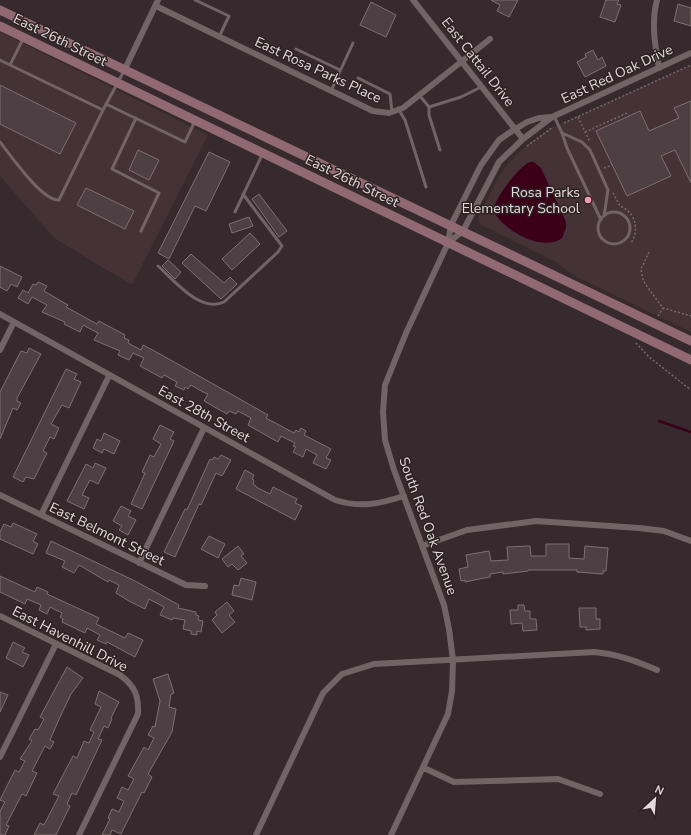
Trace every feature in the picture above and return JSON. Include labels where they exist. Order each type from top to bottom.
[{"type":"main road","name":"East 26th Street","points":[[0,10],[691,341]]},
{"type":"main road","name":"East 26th Street","points":[[0,26],[691,360]]},
{"type":"street","name":"East Cattail Drive","points":[[413,0],[523,139]]},
{"type":"street","points":[[657,0],[654,31],[659,68]]},
{"type":"street","name":"East Rosa Parks Place","points":[[157,3],[219,37],[372,111],[392,112],[399,110],[420,96],[490,39]]},
{"type":"street","points":[[125,69],[157,3]]},
{"type":"street","name":"East Red Oak Drive","points":[[448,243],[463,231],[494,170],[505,156],[523,139],[553,116],[691,53]]},
{"type":"street","name":"East Red Oak Drive","points":[[451,225],[481,165],[500,140],[515,128],[539,118],[553,116]]},
{"type":"street","name":"South Red Oak Avenue","points":[[391,835],[424,768],[448,714],[452,691],[453,661],[444,605],[394,470],[385,440],[383,412],[385,385],[406,333],[448,243],[451,225]]},
{"type":"street","name":"East 28th Street","points":[[0,314],[335,500],[349,504],[369,505],[380,504],[404,496]]},
{"type":"street","points":[[0,350],[14,322]]},
{"type":"street","points":[[41,515],[110,376]]},
{"type":"street","points":[[139,563],[204,428]]},
{"type":"street","name":"East Belmont Street","points":[[0,495],[186,585],[205,586]]},
{"type":"street","points":[[422,546],[467,530],[536,521],[664,531],[691,541]]},
{"type":"street","name":"East Havenhill Drive","points":[[0,616],[120,675],[134,688],[138,704],[138,714],[79,835]]},
{"type":"street","points":[[0,757],[2,746],[56,644]]},
{"type":"street","points":[[256,835],[317,703],[323,693],[336,678],[352,670],[374,664],[453,661],[594,652],[617,655],[632,659],[657,670]]},
{"type":"street","points":[[424,768],[454,782],[558,779],[600,794]]},
{"type":"lane","points":[[195,0],[229,16],[219,37]]},
{"type":"lane","points":[[10,65],[23,38]]},
{"type":"lane","points":[[331,91],[353,43]]},
{"type":"lane","points":[[296,49],[340,70]]},
{"type":"lane","points":[[0,60],[103,110]]},
{"type":"lane","points":[[0,142],[25,174],[47,197],[54,200],[59,200],[116,83],[125,69]]},
{"type":"lane","points":[[358,78],[390,94],[392,112]]},
{"type":"lane","points":[[429,107],[461,97],[481,87]]},
{"type":"lane","points":[[420,96],[429,107],[429,115],[440,150]]},
{"type":"lane","points":[[106,104],[185,142],[195,121]]},
{"type":"lane","points":[[399,110],[405,120],[426,187]]},
{"type":"lane","points":[[553,116],[559,125],[601,220]]},
{"type":"lane","points":[[136,118],[112,169],[160,193],[141,231]]},
{"type":"lane","points":[[562,133],[582,142],[590,150],[608,190],[604,216],[598,230],[603,240],[607,243],[618,244],[627,239],[630,229],[628,219],[614,212],[604,216]]},
{"type":"lane","points":[[235,212],[263,153]]},
{"type":"lane","points":[[158,266],[200,302],[213,305],[224,302],[278,252],[282,246],[243,194]]},
{"type":"path","points":[[522,149],[550,129],[691,65]]},
{"type":"path","points":[[586,132],[627,113],[628,115]]},
{"type":"path","points":[[602,169],[612,165]]},
{"type":"path","points":[[649,252],[641,269],[642,280],[663,308],[691,316]]},
{"type":"path","points":[[658,316],[663,308]]},
{"type":"path","points":[[634,342],[649,357],[691,390]]},
{"type":"shaded area","points":[[0,32],[208,135],[132,285],[54,238],[0,176]]},
{"type":"shaded area","name":"Rosa Parks Elementary School","points":[[691,65],[691,332],[575,276],[556,262],[480,224],[478,217],[498,178],[507,165],[522,149],[549,129]]},
{"type":"shaded area","points":[[530,162],[534,162],[541,168],[566,222],[566,228],[562,238],[554,242],[544,243],[534,241],[514,232],[498,218],[493,210],[498,198],[513,176]]},
{"type":"building","points":[[491,0],[518,0],[509,17],[497,11],[500,5]]},
{"type":"building","points":[[606,0],[619,0],[617,4],[621,5],[615,22],[600,17]]},
{"type":"building","points":[[371,2],[396,15],[386,37],[360,25]]},
{"type":"building","points":[[678,4],[691,8],[691,26],[674,21]]},
{"type":"building","points":[[593,50],[598,60],[602,57],[606,66],[585,77],[577,62],[586,57],[585,54]]},
{"type":"building","points":[[0,85],[76,123],[60,154],[0,124]]},
{"type":"building","points":[[691,101],[691,183],[675,150],[661,156],[671,176],[627,196],[596,131],[640,111],[649,131],[679,118],[674,108]]},
{"type":"building","points":[[138,150],[159,160],[149,180],[129,170]]},
{"type":"building","points":[[209,152],[230,162],[206,211],[195,206],[169,259],[158,253]]},
{"type":"building","points":[[86,188],[134,211],[125,229],[77,205]]},
{"type":"building","points":[[259,194],[287,231],[279,237],[252,199]]},
{"type":"building","points":[[249,217],[253,226],[232,233],[229,224]]},
{"type":"building","points":[[250,233],[260,244],[232,270],[222,259]]},
{"type":"building","points":[[191,254],[224,283],[230,277],[237,284],[221,299],[182,263]]},
{"type":"building","points":[[168,260],[181,272],[175,279],[162,266]]},
{"type":"building","points":[[0,266],[22,277],[17,287],[11,284],[7,291],[0,287]]},
{"type":"building","points":[[38,282],[47,286],[44,291],[68,305],[66,307],[97,324],[99,321],[125,335],[124,338],[129,340],[128,343],[141,350],[143,345],[160,354],[268,415],[266,418],[294,433],[296,430],[299,432],[301,428],[306,431],[304,435],[331,449],[326,458],[331,460],[326,469],[313,463],[317,455],[306,449],[303,457],[293,452],[296,447],[293,446],[295,443],[281,436],[278,442],[248,425],[251,418],[238,411],[236,414],[229,411],[227,414],[204,401],[208,394],[191,385],[188,389],[185,387],[184,390],[175,386],[177,382],[164,375],[162,378],[140,366],[144,358],[133,353],[129,360],[118,355],[120,351],[94,340],[98,333],[83,325],[80,332],[64,324],[65,322],[42,312],[47,305],[32,297],[28,304],[18,298],[23,290],[28,293],[33,284],[36,285]]},
{"type":"building","points":[[29,348],[41,354],[17,398],[17,401],[21,403],[17,410],[13,408],[0,439],[0,392],[21,351],[27,353]]},
{"type":"building","points":[[66,369],[77,374],[74,379],[81,382],[69,408],[62,405],[51,424],[59,428],[54,439],[50,437],[43,451],[47,453],[34,479],[26,477],[23,482],[13,477]]},
{"type":"building","points":[[160,425],[174,432],[170,439],[174,441],[142,509],[131,504],[145,473],[142,472],[150,455],[154,457],[161,444],[153,439]]},
{"type":"building","points":[[104,433],[120,441],[114,454],[104,449],[102,453],[93,448],[97,439],[101,441]]},
{"type":"building","points":[[221,455],[231,460],[222,476],[216,473],[201,505],[199,504],[175,557],[164,552],[185,509],[187,510],[210,459],[212,460],[214,457],[218,459]]},
{"type":"building","points":[[95,463],[106,468],[98,484],[90,480],[82,495],[89,498],[84,509],[67,501],[86,464],[93,468]]},
{"type":"building","points":[[245,470],[254,475],[252,479],[254,480],[253,484],[256,487],[270,494],[273,487],[297,499],[295,503],[302,506],[295,520],[236,489]]},
{"type":"building","points":[[121,506],[131,511],[128,516],[136,520],[128,535],[119,530],[122,526],[113,521]]},
{"type":"building","points":[[13,523],[37,534],[33,541],[38,544],[33,554],[0,539],[0,532],[4,524],[11,527]]},
{"type":"building","points":[[209,536],[225,544],[218,558],[201,549]]},
{"type":"building","points":[[51,541],[135,581],[179,605],[178,608],[196,612],[196,615],[199,616],[198,620],[203,621],[201,632],[197,631],[197,635],[191,634],[191,631],[183,629],[185,620],[173,618],[172,620],[160,615],[164,607],[149,599],[145,609],[129,601],[116,593],[119,585],[109,580],[108,582],[79,565],[74,573],[62,567],[65,561],[46,553]]},
{"type":"building","points":[[546,544],[569,544],[569,558],[584,559],[585,546],[608,548],[606,571],[603,571],[603,574],[577,572],[577,570],[528,570],[503,574],[503,572],[490,574],[490,577],[465,582],[465,580],[461,581],[459,569],[468,567],[466,555],[489,551],[491,561],[508,560],[507,547],[530,546],[531,556],[546,556]]},
{"type":"building","points":[[238,546],[244,554],[241,556],[247,563],[238,570],[232,564],[228,567],[222,559]]},
{"type":"building","points":[[0,576],[35,592],[37,587],[48,592],[47,594],[99,618],[96,624],[125,638],[128,633],[143,640],[135,657],[107,642],[106,644],[97,640],[100,635],[87,628],[85,633],[62,622],[63,619],[60,617],[62,613],[50,607],[47,614],[39,610],[41,605],[27,599],[25,604],[0,592]]},
{"type":"building","points":[[241,578],[256,582],[252,600],[232,595],[234,585],[239,586]]},
{"type":"building","points":[[227,602],[234,611],[229,615],[235,622],[222,633],[212,620],[217,615],[215,612]]},
{"type":"building","points":[[518,605],[524,605],[525,611],[530,611],[530,619],[536,619],[537,630],[523,631],[522,623],[511,624],[510,610],[518,610]]},
{"type":"building","points":[[579,608],[596,608],[596,619],[600,619],[600,629],[586,630],[586,627],[580,627]]},
{"type":"building","points":[[13,642],[25,648],[22,652],[29,655],[23,667],[6,658]]},
{"type":"building","points":[[67,667],[83,678],[71,694],[60,717],[50,740],[54,742],[50,749],[45,746],[32,771],[37,773],[26,796],[22,794],[6,825],[9,826],[5,835],[0,835],[0,811],[5,802],[0,800],[15,770],[19,772],[25,761],[20,759],[32,741],[29,739],[35,729],[38,730],[44,719],[40,717]]},
{"type":"building","points":[[168,674],[174,693],[171,694],[169,707],[176,709],[172,732],[148,774],[152,777],[144,793],[142,792],[121,834],[112,830],[110,835],[102,835],[110,819],[108,818],[112,809],[119,812],[124,801],[117,798],[122,787],[128,790],[134,779],[128,776],[144,747],[148,750],[154,738],[148,735],[153,726],[155,727],[160,701],[153,679]]},
{"type":"building","points":[[99,691],[119,702],[108,728],[104,726],[98,739],[102,740],[76,795],[72,793],[67,804],[70,806],[56,835],[34,835],[40,823],[44,825],[59,796],[53,794],[73,756],[77,758],[84,741],[89,743],[94,732],[90,730],[101,707],[95,704]]},
{"type":"building","points":[[0,692],[8,695],[0,712]]},
{"type":"waterway","points":[[659,421],[691,432]]},
{"type":"place","name":"Rosa Parks Elementary School","points":[[588,200]]}]
